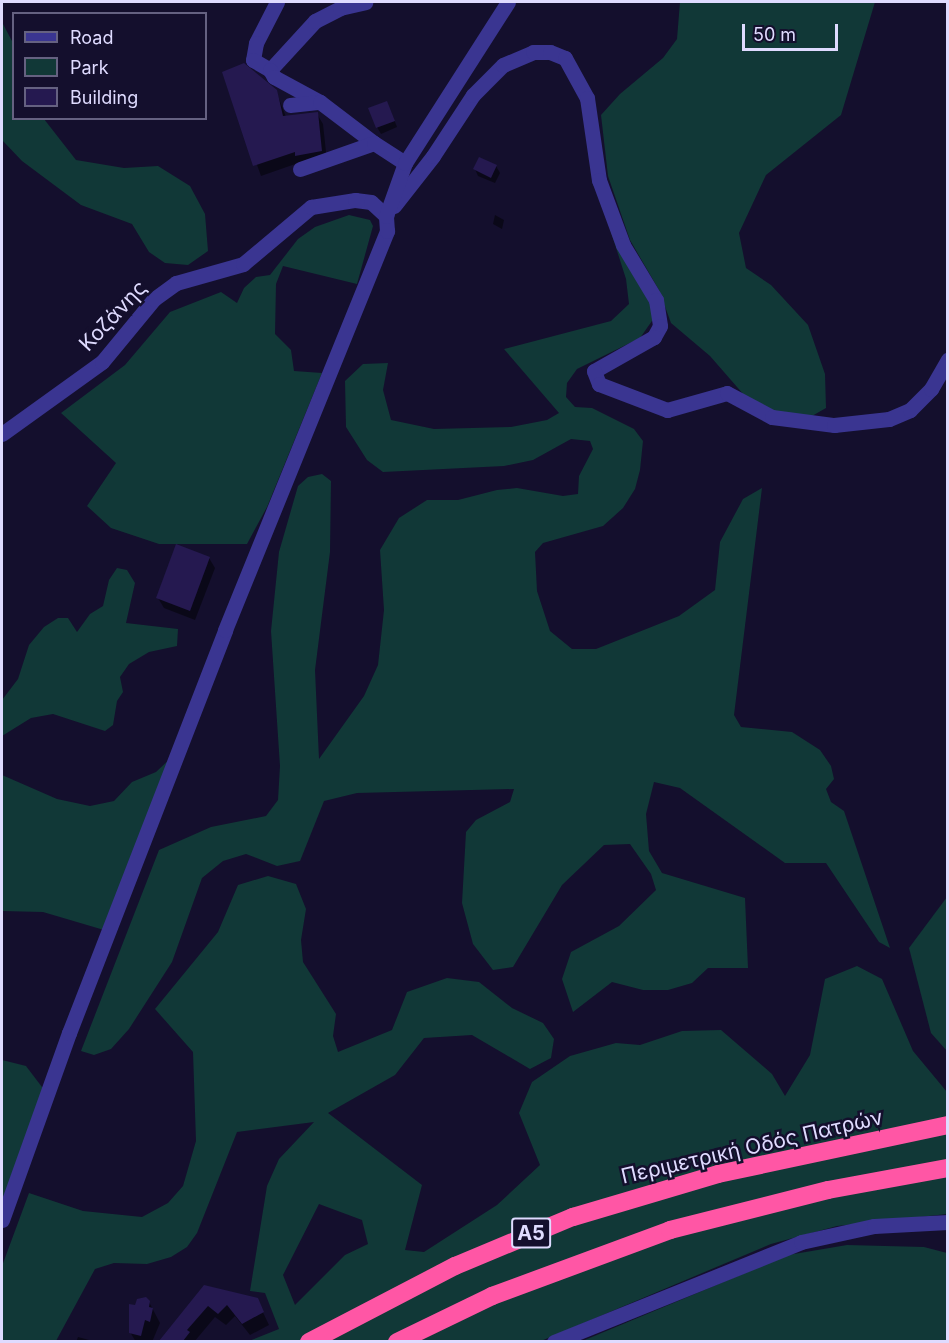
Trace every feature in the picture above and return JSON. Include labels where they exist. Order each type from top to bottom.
[{"type":"highway","name":"Περιμετρική Οδός Πατρών","points":[[309,1341],[418,1284],[536,1231],[669,1186],[948,1125]]},
{"type":"highway","name":"Α5","points":[[396,1341],[492,1296],[670,1230],[763,1205],[948,1168]]},
{"type":"street","points":[[277,2],[256,43],[253,60],[270,70],[274,77],[320,102],[405,164]]},
{"type":"street","points":[[270,70],[315,21],[340,8],[365,2]]},
{"type":"street","points":[[2,1220],[69,1033],[208,675],[387,231],[386,216],[405,164],[508,2]]},
{"type":"street","points":[[386,216],[433,156],[473,95],[503,65],[533,52],[550,52],[565,58],[587,98],[599,180],[623,245],[656,300],[660,326],[654,337],[594,372],[598,384],[667,410],[727,393],[772,417],[834,425],[889,419],[910,410],[931,389],[948,359]]},
{"type":"street","points":[[290,105],[320,102]]},
{"type":"street","points":[[300,169],[374,143]]},
{"type":"street","name":"Κοζάνης","points":[[2,434],[102,362],[154,299],[176,283],[243,264],[311,207],[355,200],[371,202],[386,216]]},
{"type":"street","points":[[554,1341],[801,1242],[874,1226],[948,1222]]},
{"type":"green space","points":[[680,2],[875,2],[841,115],[766,175],[739,233],[746,268],[771,285],[808,325],[825,374],[826,408],[812,416],[774,414],[744,395],[710,356],[671,323],[659,290],[630,240],[608,176],[601,115],[620,94],[663,58],[677,39]]},
{"type":"green space","points":[[2,22],[12,41],[12,120],[45,120],[76,160],[124,168],[158,166],[190,186],[205,214],[208,251],[188,265],[165,263],[149,252],[132,224],[81,205],[22,161],[2,140]]},
{"type":"green space","points":[[604,210],[651,303],[654,318],[640,338],[577,369],[567,383],[566,397],[575,407],[592,408],[634,429],[643,441],[640,470],[635,489],[623,508],[603,526],[543,543],[535,552],[537,591],[550,631],[572,649],[596,649],[679,616],[715,590],[720,542],[743,499],[762,488],[734,715],[741,727],[792,732],[820,750],[831,766],[834,779],[826,789],[831,802],[844,811],[890,948],[879,942],[826,863],[785,863],[680,788],[654,782],[646,814],[649,851],[662,873],[745,898],[748,968],[708,968],[692,983],[668,990],[643,990],[612,982],[573,1012],[562,979],[571,952],[619,926],[656,890],[651,874],[630,844],[604,845],[562,885],[513,967],[493,970],[473,944],[462,903],[466,832],[476,820],[510,802],[514,789],[357,793],[324,801],[300,861],[277,866],[246,854],[223,861],[202,878],[172,962],[129,1029],[111,1049],[94,1055],[81,1051],[159,850],[211,827],[266,816],[278,800],[280,766],[271,631],[279,552],[298,486],[308,477],[322,474],[331,481],[330,552],[315,670],[319,759],[364,696],[378,665],[384,610],[380,550],[399,518],[427,500],[458,500],[497,490],[517,488],[563,496],[578,494],[579,476],[593,449],[590,441],[571,439],[533,460],[504,466],[383,472],[367,460],[346,427],[345,381],[363,364],[388,363],[383,390],[391,420],[434,429],[511,427],[547,420],[559,413],[504,349],[611,321],[629,304],[626,279]]},
{"type":"green space","points":[[349,215],[370,220],[373,226],[357,284],[283,266],[276,284],[275,334],[291,350],[294,371],[322,373],[267,507],[247,544],[159,544],[111,528],[87,506],[116,463],[61,413],[125,365],[170,312],[221,292],[237,303],[244,288],[256,277],[270,275],[298,239],[315,227]]},
{"type":"green space","points":[[117,568],[127,570],[135,583],[126,623],[178,629],[177,646],[149,652],[129,664],[120,677],[123,692],[117,701],[113,725],[105,731],[53,714],[31,718],[2,736],[2,700],[18,679],[29,645],[44,627],[58,618],[68,618],[77,632],[90,614],[103,606],[109,580]]},
{"type":"green space","points":[[174,755],[104,930],[43,912],[2,911],[2,775],[57,799],[90,806],[114,801],[132,782],[156,772]]},
{"type":"green space","points":[[268,876],[296,884],[306,909],[301,940],[303,962],[336,1014],[333,1036],[338,1052],[392,1030],[407,992],[447,978],[479,982],[512,1008],[543,1023],[554,1039],[551,1058],[530,1069],[472,1035],[424,1038],[395,1075],[328,1113],[422,1185],[405,1250],[424,1252],[497,1205],[540,1165],[519,1113],[532,1082],[570,1056],[616,1043],[640,1045],[682,1031],[721,1030],[772,1074],[785,1096],[810,1055],[825,979],[857,966],[882,979],[913,1051],[947,1092],[947,1214],[837,1226],[771,1244],[541,1341],[249,1341],[279,1329],[265,1293],[250,1291],[267,1186],[279,1159],[314,1122],[237,1132],[197,1233],[187,1247],[171,1257],[147,1264],[114,1263],[95,1269],[56,1341],[2,1341],[2,1266],[29,1193],[83,1211],[142,1217],[168,1203],[183,1186],[196,1141],[193,1052],[155,1009],[218,932],[238,885]],"holes":[[[319,1204],[362,1220],[368,1244],[345,1255],[295,1305],[283,1275]]]},
{"type":"green space","points":[[947,897],[947,1051],[931,1033],[909,948]]},
{"type":"green space","points":[[2,1060],[26,1066],[45,1091],[2,1212]]},
{"type":"green space","points":[[847,1245],[924,1247],[947,1253],[947,1341],[580,1342],[788,1255]]},
{"type":"building","points":[[244,63],[277,90],[283,116],[318,112],[322,151],[295,156],[295,152],[253,166],[222,72]]},
{"type":"building","points":[[387,101],[395,121],[376,128],[368,108]]},
{"type":"building","points":[[479,157],[497,165],[491,178],[473,169]]},
{"type":"building","points":[[176,544],[210,557],[190,611],[156,598]]},
{"type":"building","points":[[204,1285],[258,1298],[264,1312],[242,1324],[227,1305],[218,1314],[208,1306],[187,1330],[190,1332],[183,1341],[159,1341]]},
{"type":"building","points":[[146,1297],[150,1301],[149,1307],[153,1308],[150,1322],[145,1320],[141,1336],[129,1333],[129,1304],[135,1305],[137,1299]]}]
